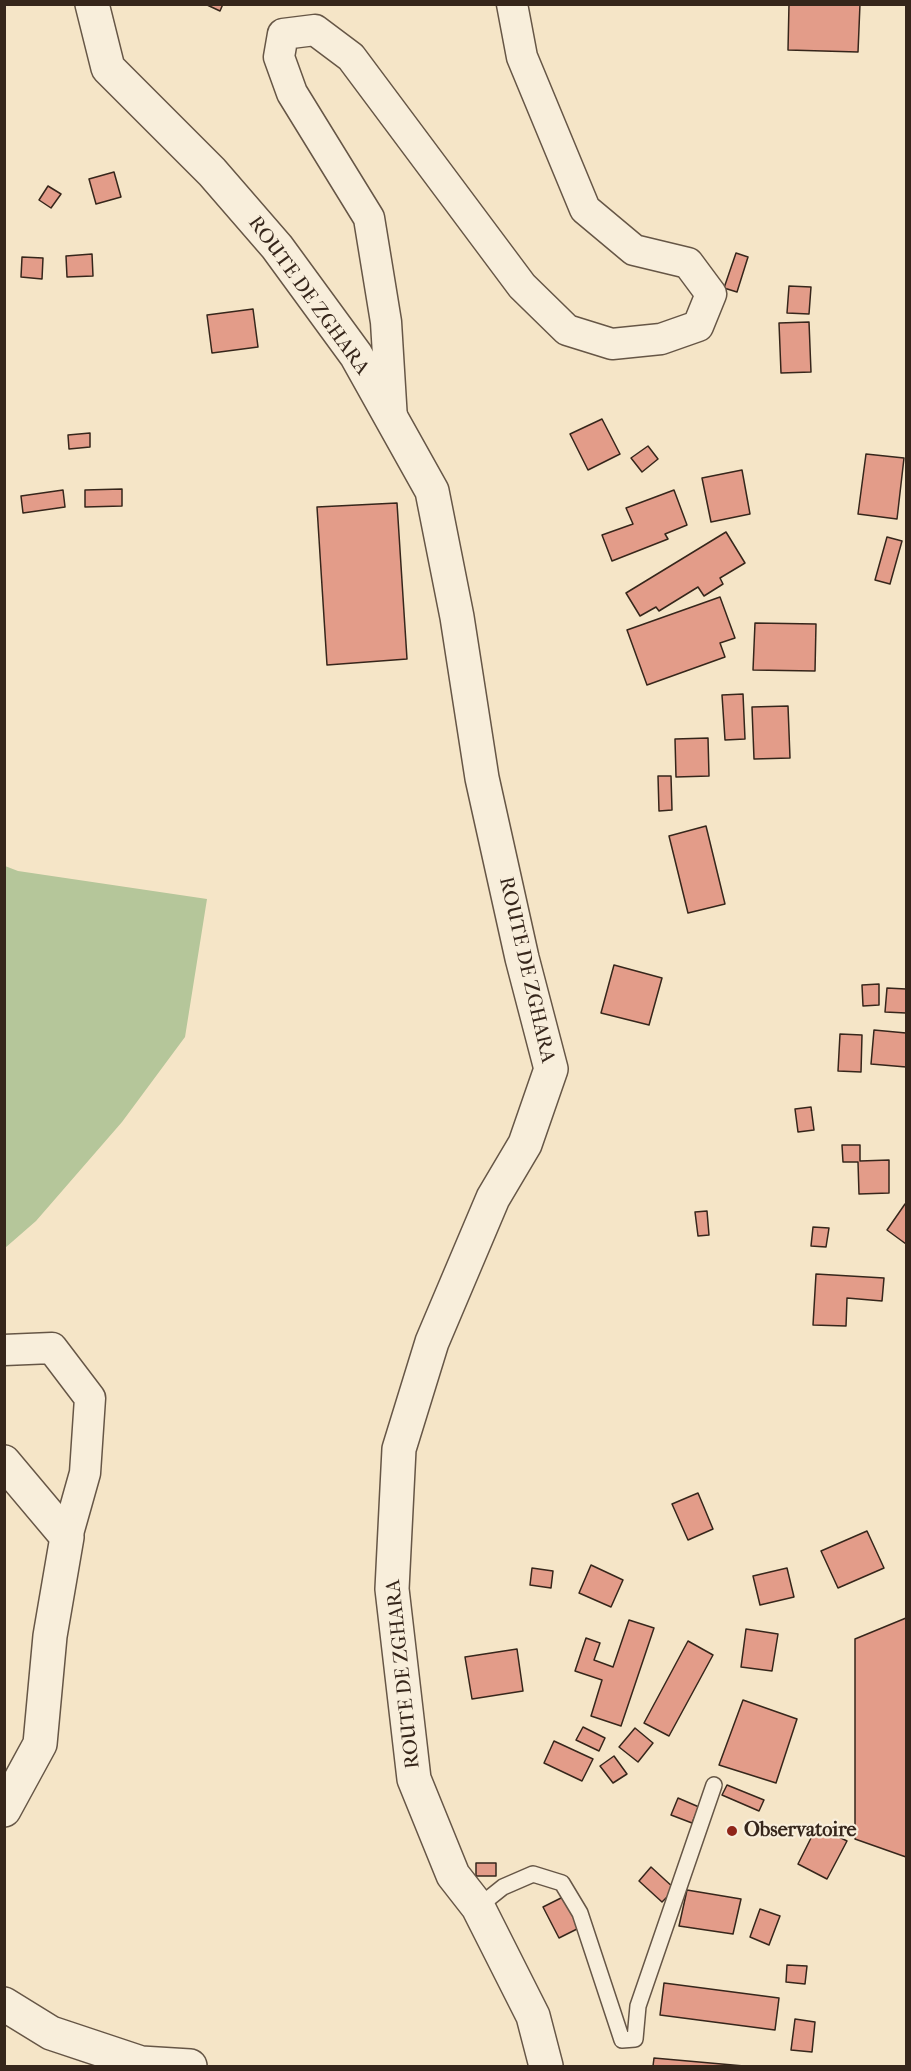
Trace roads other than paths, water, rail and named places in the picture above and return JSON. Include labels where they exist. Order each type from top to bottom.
[{"type":"street","name":"ROUTE DE ZGHARA","points":[[92,4],[108,68],[212,172],[277,248],[356,355],[432,491],[457,617],[482,778],[522,957],[551,1069],[525,1144],[493,1198],[432,1342],[399,1449],[392,1589],[414,1779],[453,1875],[478,1907],[533,2016],[546,2067]]},
{"type":"street","points":[[392,420],[387,322],[369,218],[292,93],[279,57],[283,34],[315,30],[351,57],[522,286],[567,330],[612,344],[662,339],[698,326],[711,294],[688,263],[634,250],[585,209],[522,57],[512,4]]},
{"type":"street","points":[[4,1350],[52,1348],[90,1398],[85,1473],[67,1537],[50,1636],[40,1744],[4,1810]]},
{"type":"street","points":[[4,1462],[67,1537]]},
{"type":"street","points":[[4,2004],[51,2032],[130,2060],[190,2067]]},
{"type":"lane","points":[[478,1907],[503,1887],[533,1874],[562,1883],[580,1913],[622,2040],[635,2039],[638,2006],[714,1785]]},
{"type":"place","name":"Observatoire","points":[[732,1831]]}]
